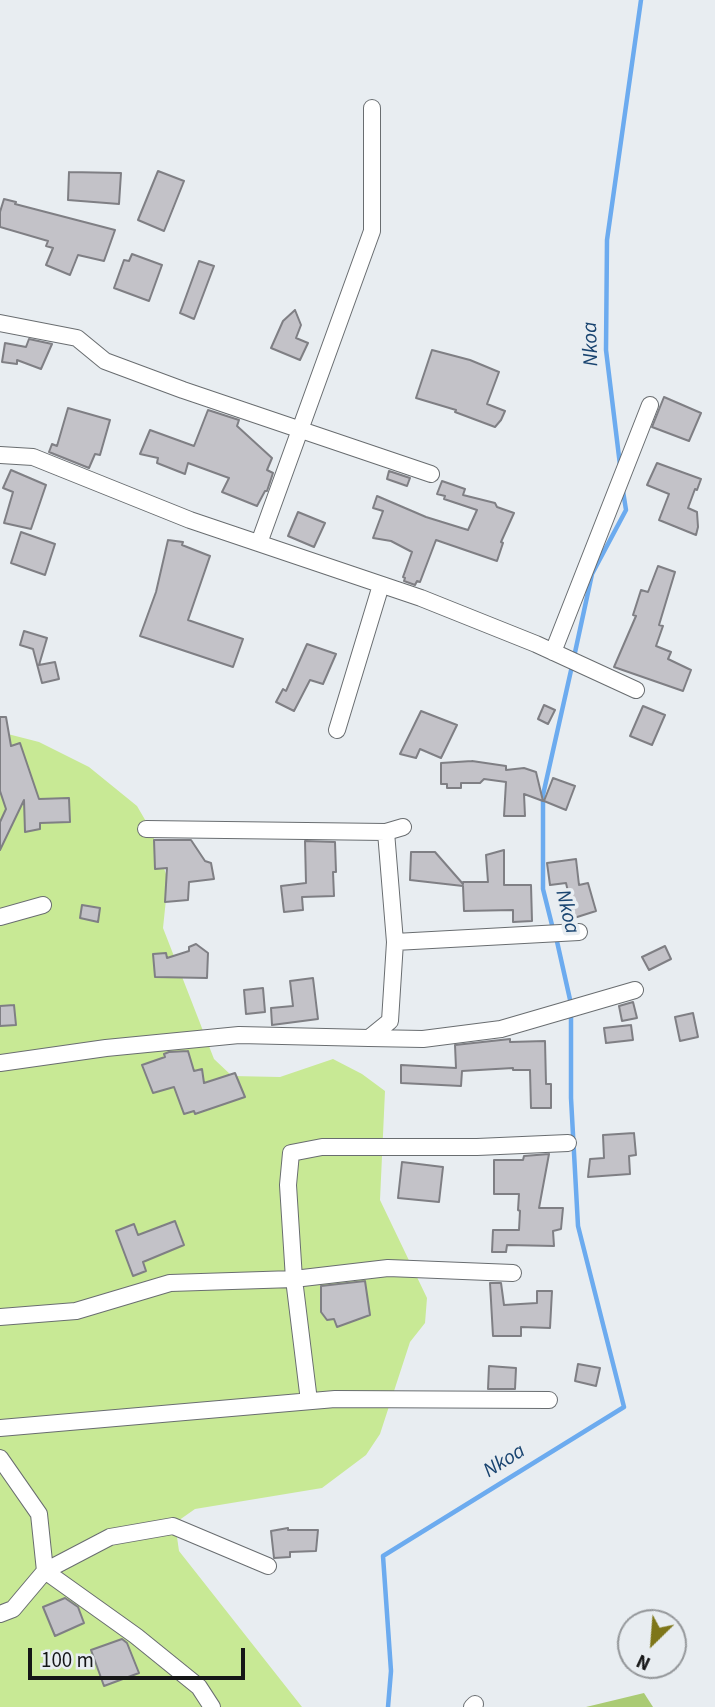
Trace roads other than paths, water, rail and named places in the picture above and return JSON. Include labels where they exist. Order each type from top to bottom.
[{"type":"street","points":[[259,544],[372,231],[372,108]]},
{"type":"street","points":[[0,323],[77,338],[105,361],[431,474]]},
{"type":"street","points":[[553,652],[650,405]]},
{"type":"street","points":[[0,455],[33,457],[190,520],[421,598],[553,652],[636,690]]},
{"type":"street","points":[[337,730],[382,585]]},
{"type":"street","points":[[146,829],[386,832],[403,827]]},
{"type":"street","points":[[369,1038],[390,1021],[396,942],[386,832]]},
{"type":"street","points":[[0,917],[43,905]]},
{"type":"street","points":[[396,942],[579,932]]},
{"type":"street","points":[[0,1063],[106,1048],[239,1035],[423,1039],[501,1029],[635,990]]},
{"type":"street","points":[[309,1401],[294,1279],[288,1185],[292,1153],[322,1147],[477,1147],[568,1143]]},
{"type":"street","points":[[0,1317],[76,1311],[170,1283],[294,1279],[388,1268],[513,1273]]},
{"type":"street","points":[[0,1428],[335,1399],[548,1400]]},
{"type":"street","points":[[0,1458],[39,1514],[46,1571],[136,1636],[199,1687],[212,1707]]},
{"type":"street","points":[[0,1614],[13,1609],[46,1571],[110,1537],[173,1526],[268,1566]]},
{"type":"waterway","name":"Nkoa","points":[[620,465],[606,350],[607,240],[641,0]]},
{"type":"waterway","name":"Nkoa","points":[[574,657],[592,574],[626,510],[623,491]]},
{"type":"waterway","name":"Nkoa","points":[[553,929],[543,889],[543,795],[572,666]]},
{"type":"waterway","name":"Nkoa","points":[[556,937],[571,1004]]},
{"type":"waterway","name":"Nkoa","points":[[388,1707],[391,1671],[383,1556],[624,1407],[578,1226],[571,1098],[571,1012]]}]
